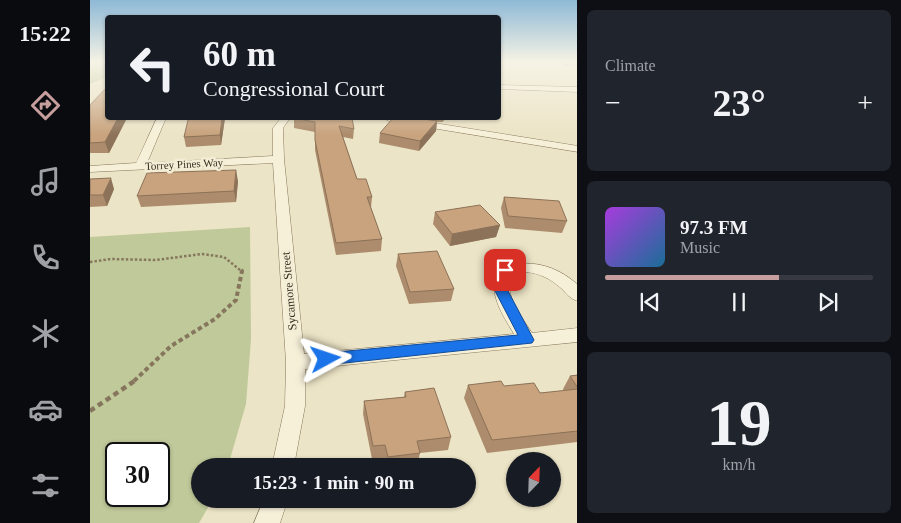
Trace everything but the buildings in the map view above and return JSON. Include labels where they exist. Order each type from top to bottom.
[{"type":"street","points":[[507,86],[577,90]]},
{"type":"street","points":[[140,167],[160,120]]},
{"type":"street","name":"Sycamore Street","points":[[284,120],[278,128],[278,159],[295,362],[295,406],[285,458]]},
{"type":"street","points":[[401,120],[577,149]]},
{"type":"street","name":"Torrey Pines Way","points":[[90,169],[278,159]]},
{"type":"street","points":[[527,340],[500,289],[499,279],[505,270],[517,266],[546,269],[559,276],[577,296]]},
{"type":"street","points":[[295,362],[577,335]]},
{"type":"street","points":[[267,523],[273,508]]},
{"type":"path","points":[[90,262],[112,259],[156,260],[202,254],[224,257],[242,271],[236,300],[216,319],[171,346],[128,387],[90,411]]},
{"type":"green space","points":[[250,227],[251,339],[246,404],[230,458],[191,458],[191,508],[208,508],[199,523],[90,523],[90,237]]},
{"type":"route","points":[[326,359],[527,340],[500,289],[499,279],[505,270]]}]
